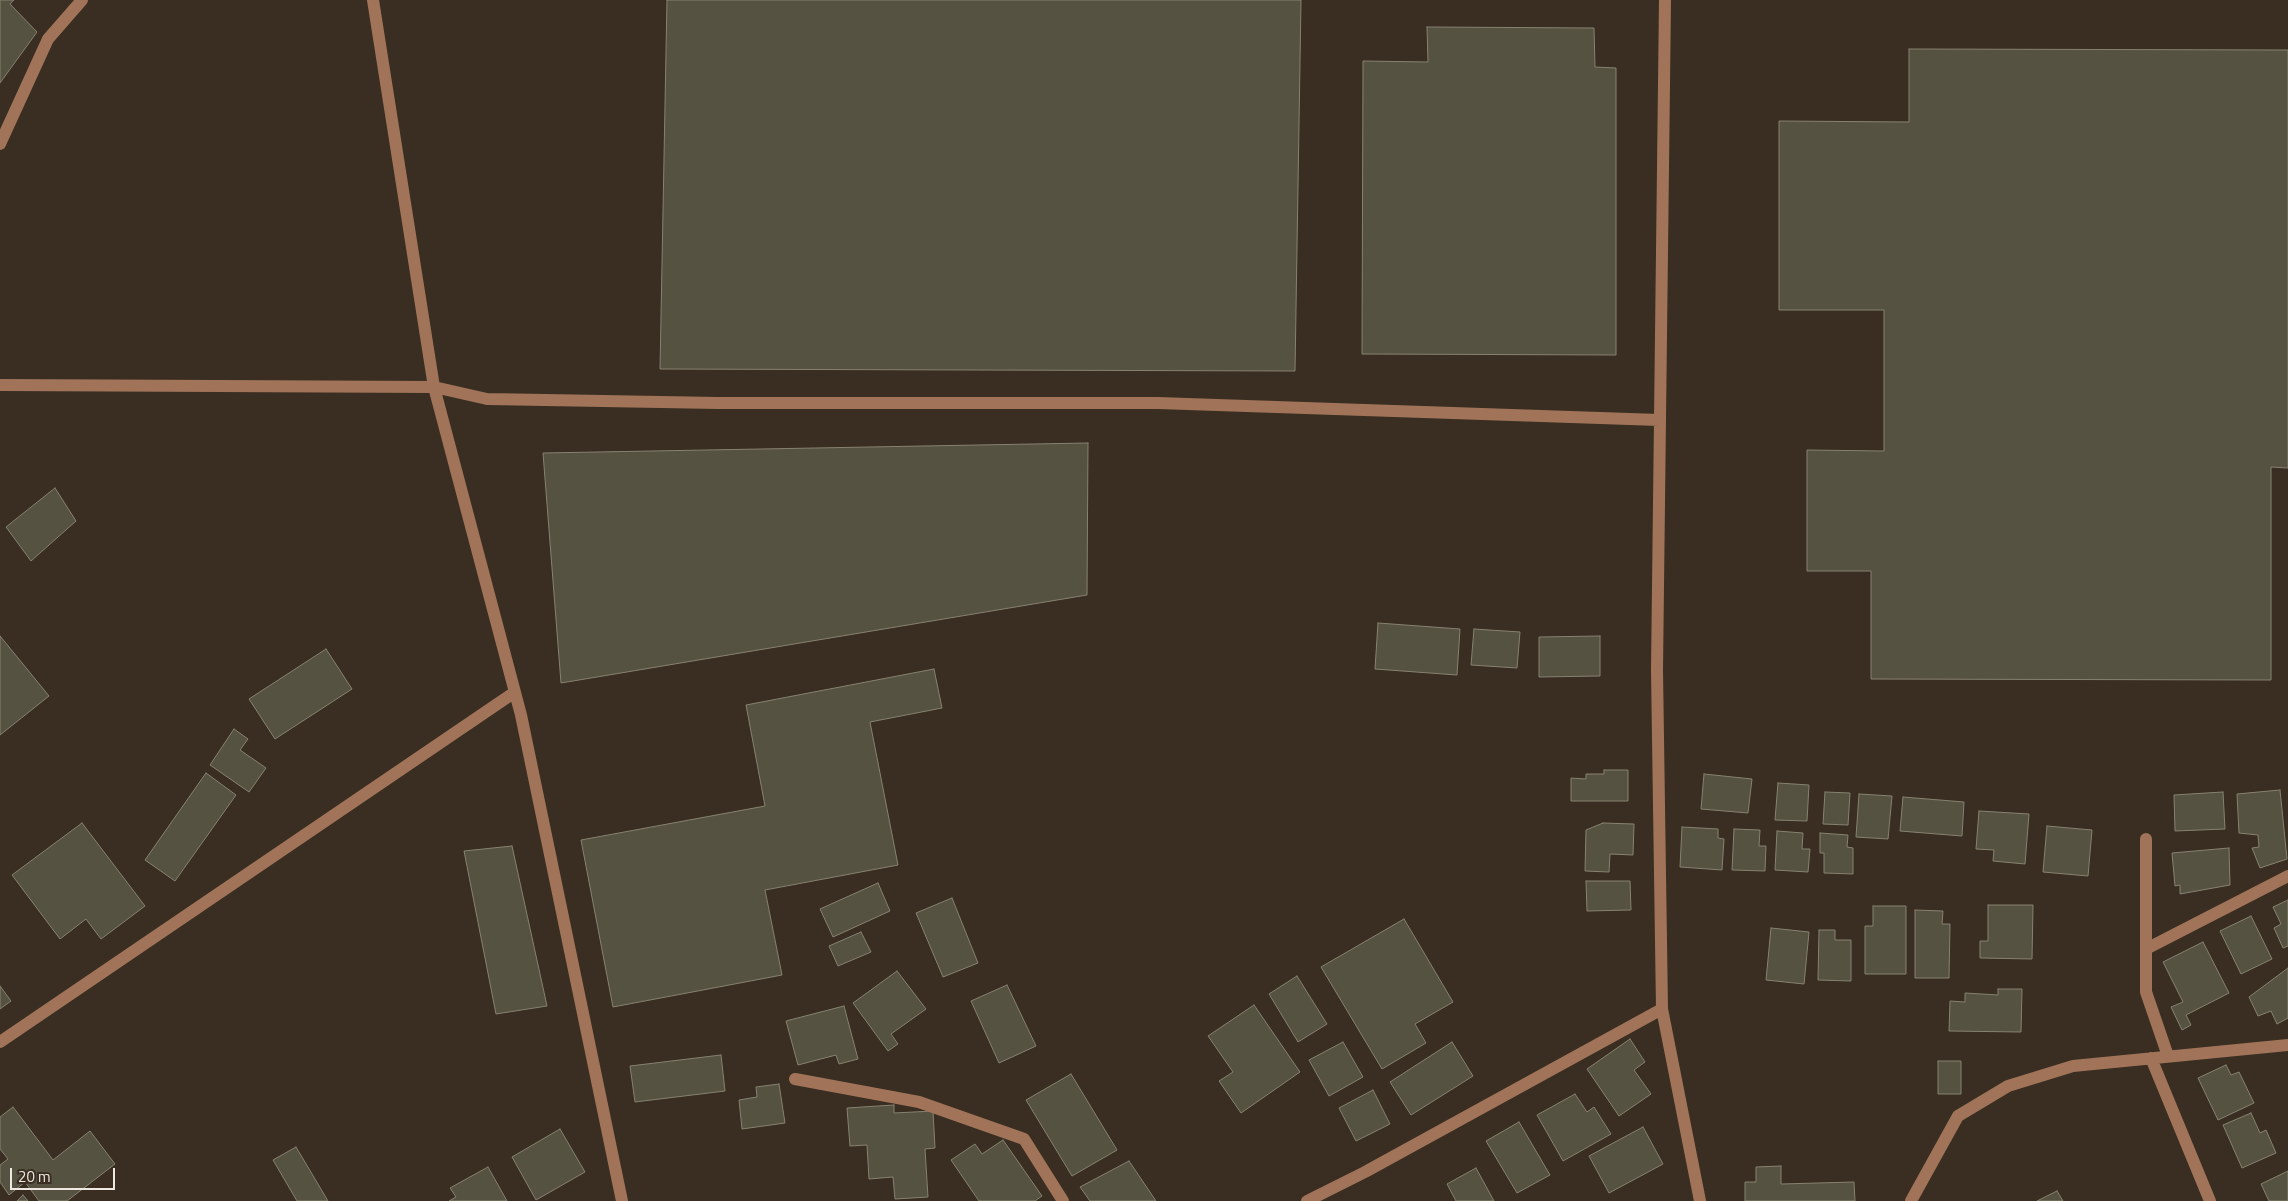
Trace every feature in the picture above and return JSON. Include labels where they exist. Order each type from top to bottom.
[{"type":"street","points":[[0,144],[48,39],[82,0]]},
{"type":"street","points":[[373,0],[434,387],[515,692],[622,1201]]},
{"type":"street","points":[[1666,0],[1657,670],[1662,1009],[1700,1201]]},
{"type":"street","points":[[0,386],[434,387],[487,399],[718,403],[1158,403],[1659,420]]},
{"type":"street","points":[[0,1042],[515,692]]},
{"type":"street","points":[[2146,839],[2146,992],[2168,1056]]},
{"type":"street","points":[[2146,949],[2288,876]]},
{"type":"street","points":[[1315,1199],[1662,1009]]},
{"type":"street","points":[[1911,1201],[1958,1116],[2008,1086],[2073,1066],[2288,1045]]},
{"type":"street","points":[[2151,1058],[2210,1201]]},
{"type":"street","points":[[795,1079],[919,1102],[1024,1139],[1063,1201]]},
{"type":"building","points":[[0,0],[14,0],[10,4],[37,32],[0,83]]},
{"type":"building","points":[[667,0],[1301,0],[1295,371],[660,369]]},
{"type":"building","points":[[1427,27],[1594,28],[1595,67],[1616,68],[1616,355],[1362,354],[1363,61],[1428,62]]},
{"type":"building","points":[[1909,49],[2288,50],[2288,468],[2271,467],[2271,680],[1871,679],[1871,571],[1807,571],[1807,450],[1884,451],[1884,310],[1779,310],[1779,121],[1909,122]]},
{"type":"building","points":[[1088,443],[1087,595],[561,683],[543,453]]},
{"type":"building","points":[[55,488],[76,521],[31,561],[6,527]]},
{"type":"building","points":[[1378,623],[1460,629],[1457,675],[1375,669]]},
{"type":"building","points":[[1474,629],[1520,632],[1517,668],[1471,665]]},
{"type":"building","points":[[0,636],[49,696],[0,735]]},
{"type":"building","points":[[1600,636],[1600,676],[1539,677],[1539,637]]},
{"type":"building","points":[[326,649],[352,689],[275,739],[249,699]]},
{"type":"building","points":[[934,669],[942,708],[870,722],[898,865],[765,890],[782,975],[613,1007],[581,840],[765,806],[746,705]]},
{"type":"building","points":[[234,729],[248,739],[240,750],[266,768],[249,792],[210,765]]},
{"type":"building","points":[[1604,770],[1628,770],[1628,801],[1571,801],[1571,778],[1586,779],[1586,774],[1604,774]]},
{"type":"building","points":[[206,773],[236,795],[175,881],[145,860]]},
{"type":"building","points":[[1704,774],[1752,779],[1748,813],[1701,809]]},
{"type":"building","points":[[1778,783],[1809,785],[1807,821],[1775,820]]},
{"type":"building","points":[[2280,790],[2287,859],[2260,868],[2252,848],[2259,847],[2258,835],[2239,833],[2237,794]]},
{"type":"building","points":[[1825,792],[1850,793],[1848,825],[1823,824]]},
{"type":"building","points":[[2223,792],[2225,829],[2175,831],[2174,795]]},
{"type":"building","points":[[1859,794],[1892,796],[1888,839],[1856,837]]},
{"type":"building","points":[[1903,797],[1964,802],[1962,836],[1900,831]]},
{"type":"building","points":[[1979,811],[2029,814],[2025,864],[1993,861],[1994,850],[1976,849]]},
{"type":"building","points":[[82,823],[145,906],[101,939],[86,919],[60,939],[12,875]]},
{"type":"building","points":[[1603,823],[1634,824],[1633,855],[1610,854],[1609,872],[1585,871],[1586,830]]},
{"type":"building","points":[[2047,826],[2092,830],[2088,876],[2043,872]]},
{"type":"building","points":[[1682,827],[1718,829],[1718,838],[1724,839],[1722,870],[1680,867]]},
{"type":"building","points":[[1734,829],[1760,830],[1759,846],[1766,846],[1765,871],[1732,870]]},
{"type":"building","points":[[1777,831],[1803,833],[1802,849],[1810,849],[1808,872],[1775,870]]},
{"type":"building","points":[[1820,833],[1848,835],[1847,847],[1853,848],[1853,874],[1824,873],[1824,853],[1820,853]]},
{"type":"building","points":[[512,846],[547,1006],[496,1014],[464,851]]},
{"type":"building","points":[[2229,848],[2230,885],[2180,894],[2180,885],[2175,886],[2172,853]]},
{"type":"building","points":[[1586,881],[1630,881],[1631,910],[1587,911]]},
{"type":"building","points":[[878,883],[890,911],[833,937],[820,909]]},
{"type":"building","points":[[952,898],[978,963],[943,977],[916,913]]},
{"type":"building","points":[[2288,900],[2288,946],[2283,948],[2274,928],[2281,924],[2273,907]]},
{"type":"building","points":[[1988,905],[2033,905],[2032,959],[1980,958],[1980,941],[1988,941]]},
{"type":"building","points":[[1873,906],[1906,906],[1906,974],[1865,974],[1865,926],[1873,926]]},
{"type":"building","points":[[1915,910],[1943,911],[1942,924],[1950,924],[1949,978],[1915,978]]},
{"type":"building","points":[[2251,916],[2272,959],[2241,974],[2220,931]]},
{"type":"building","points":[[1404,919],[1453,1002],[1415,1024],[1426,1043],[1382,1069],[1321,967]]},
{"type":"building","points":[[1771,928],[1809,932],[1804,984],[1766,980]]},
{"type":"building","points":[[1819,930],[1835,930],[1835,940],[1851,940],[1851,981],[1818,980]]},
{"type":"building","points":[[861,932],[871,952],[838,966],[829,946]]},
{"type":"building","points":[[2203,942],[2229,993],[2186,1015],[2191,1025],[2182,1030],[2171,1007],[2183,1002],[2163,962]]},
{"type":"building","points":[[2288,968],[2288,1018],[2277,1024],[2271,1011],[2258,1016],[2249,997]]},
{"type":"building","points":[[897,971],[926,1009],[891,1034],[898,1044],[888,1051],[853,1003]]},
{"type":"building","points":[[1297,976],[1327,1024],[1298,1042],[1269,994]]},
{"type":"building","points":[[1007,985],[1036,1046],[999,1063],[971,1001]]},
{"type":"building","points":[[0,986],[11,1001],[0,1009]]},
{"type":"building","points":[[1998,989],[2022,989],[2021,1032],[1949,1031],[1950,1001],[1965,1002],[1965,993],[1998,995]]},
{"type":"building","points":[[1254,1005],[1300,1072],[1241,1113],[1219,1081],[1233,1072],[1208,1036]]},
{"type":"building","points":[[844,1006],[858,1059],[839,1064],[836,1055],[798,1065],[786,1021]]},
{"type":"building","points":[[1630,1039],[1645,1062],[1634,1070],[1651,1094],[1619,1116],[1587,1069]]},
{"type":"building","points":[[1343,1042],[1363,1077],[1329,1096],[1309,1060]]},
{"type":"building","points":[[1452,1042],[1473,1076],[1411,1115],[1390,1082]]},
{"type":"building","points":[[721,1055],[725,1091],[635,1102],[630,1066]]},
{"type":"building","points":[[1938,1061],[1961,1061],[1961,1094],[1938,1094]]},
{"type":"building","points":[[2226,1065],[2231,1075],[2239,1072],[2254,1103],[2218,1120],[2198,1078]]},
{"type":"building","points":[[1071,1074],[1117,1150],[1072,1176],[1026,1100]]},
{"type":"building","points":[[779,1084],[785,1123],[742,1129],[739,1100],[757,1097],[756,1087]]},
{"type":"building","points":[[1373,1090],[1390,1124],[1356,1141],[1339,1108]]},
{"type":"building","points":[[1575,1094],[1587,1112],[1594,1107],[1611,1134],[1563,1161],[1537,1115]]},
{"type":"building","points":[[894,1105],[894,1113],[933,1111],[935,1148],[925,1149],[928,1197],[895,1199],[893,1177],[869,1179],[867,1145],[850,1146],[847,1108]]},
{"type":"building","points":[[13,1107],[53,1160],[90,1131],[115,1164],[67,1201],[39,1201],[25,1182],[9,1195],[0,1182],[0,1165],[8,1159],[0,1149],[0,1117]]},
{"type":"building","points":[[2251,1113],[2260,1133],[2266,1130],[2276,1153],[2242,1168],[2223,1125]]},
{"type":"building","points":[[1519,1122],[1550,1175],[1517,1193],[1486,1141]]},
{"type":"building","points":[[1643,1127],[1663,1164],[1609,1193],[1589,1156]]},
{"type":"building","points":[[560,1129],[585,1172],[536,1200],[512,1157]]},
{"type":"building","points":[[1003,1140],[1042,1196],[1035,1201],[979,1201],[951,1160],[975,1144],[982,1154]]},
{"type":"building","points":[[296,1147],[328,1201],[297,1201],[273,1160]]},
{"type":"building","points":[[1129,1161],[1156,1201],[1090,1201],[1080,1187]]},
{"type":"building","points":[[1781,1166],[1781,1184],[1854,1182],[1855,1201],[1745,1201],[1745,1182],[1756,1182],[1756,1167]]},
{"type":"building","points":[[488,1167],[507,1201],[449,1201],[456,1197],[450,1188]]},
{"type":"building","points":[[1476,1168],[1494,1201],[1456,1201],[1447,1184]]},
{"type":"building","points":[[2288,1171],[2288,1201],[2269,1201],[2261,1184]]},
{"type":"building","points":[[2057,1191],[2063,1201],[2037,1201]]},
{"type":"building","points":[[23,1195],[28,1201],[17,1201]]}]
